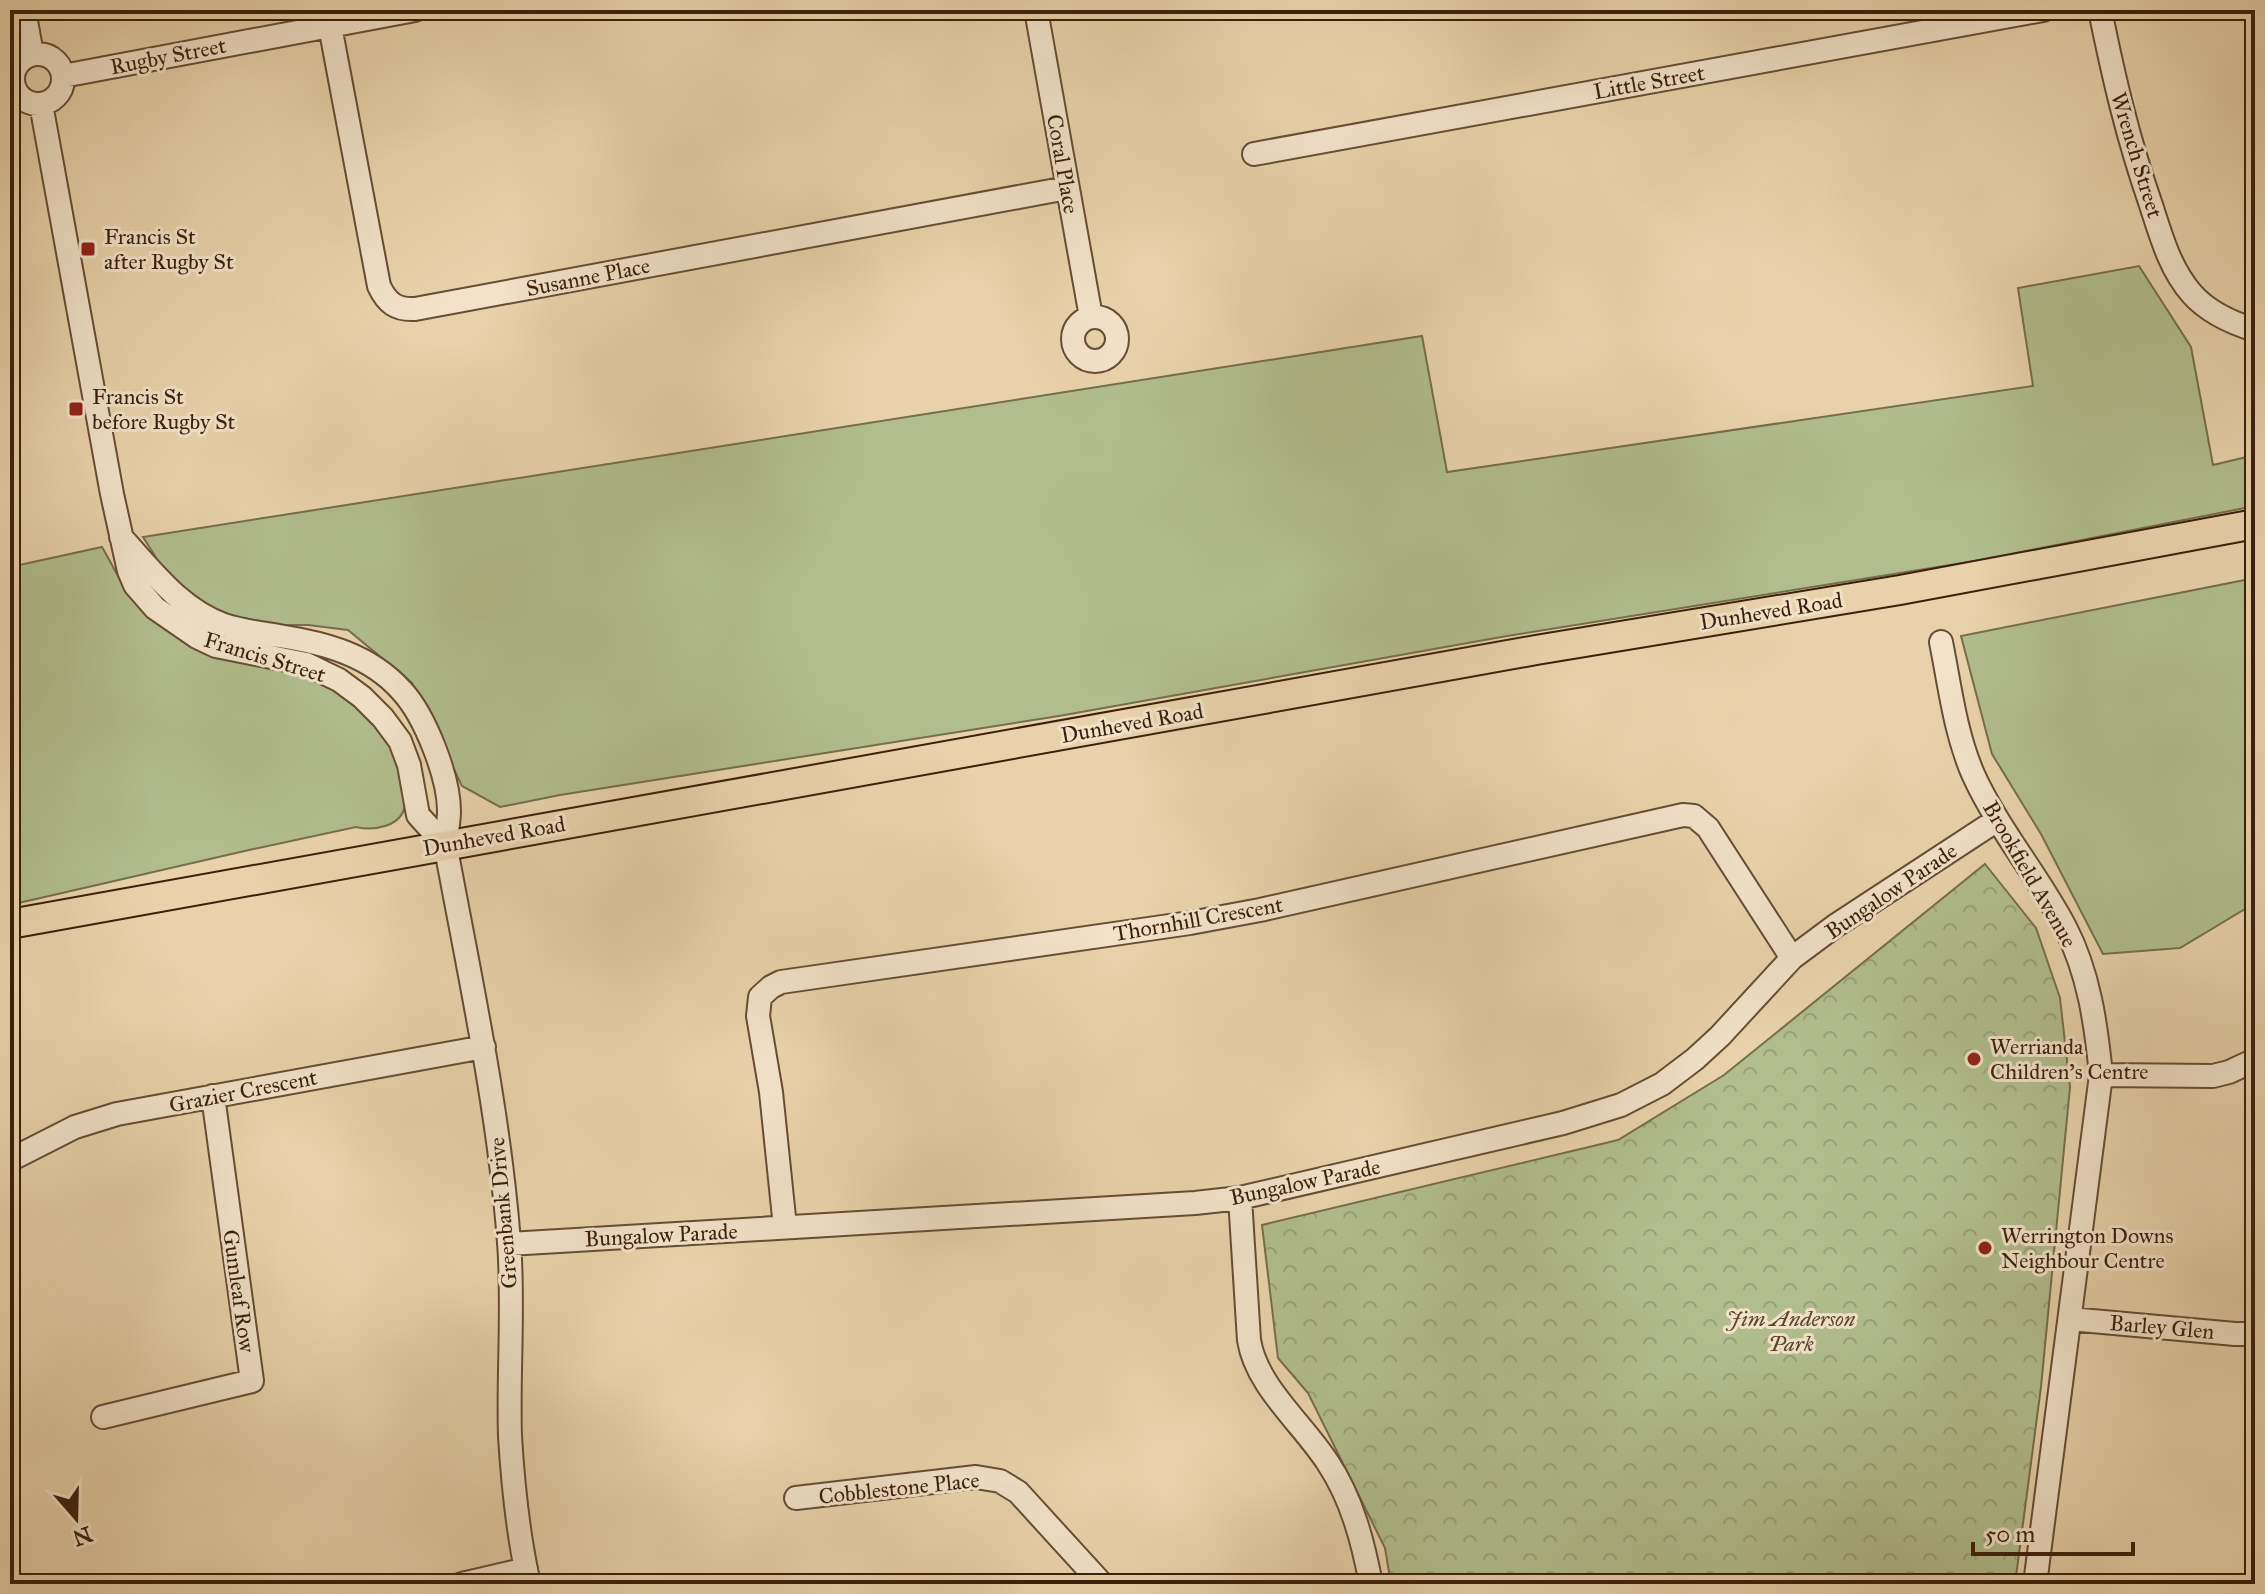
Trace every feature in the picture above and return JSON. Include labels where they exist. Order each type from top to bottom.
[{"type":"main road","name":"Dunheved Road","points":[[10,924],[2255,524]]},
{"type":"street","points":[[24,10],[32,54]]},
{"type":"street","name":"Rugby Street","points":[[63,76],[320,21],[415,10]]},
{"type":"street","name":"Coral Place","points":[[1036,10],[1091,317]]},
{"type":"street","name":"Little Street","points":[[1254,154],[2043,10]]},
{"type":"street","name":"Wrench Street","points":[[2100,10],[2132,151],[2175,269],[2192,293],[2215,312],[2255,330]]},
{"type":"street","name":"Susanne Place","points":[[320,21],[379,286],[386,299],[404,309],[1067,188]]},
{"type":"street","points":[[32,54],[41,54],[56,61],[63,76],[60,92],[55,98],[41,104],[26,102],[11,84],[19,62],[32,54]]},
{"type":"street","name":"Francis Street","points":[[41,104],[121,537],[135,585],[155,608],[182,628],[216,646],[306,664],[324,671],[373,706],[406,752],[418,815],[445,845]]},
{"type":"street","name":"Francis Street","points":[[121,537],[162,584],[201,614],[223,625],[337,648],[367,663],[391,681],[415,708],[429,734],[448,802],[445,845]]},
{"type":"street","name":"Brookfield Avenue","points":[[1941,642],[1962,741],[1972,771],[1997,820],[2058,914],[2088,984],[2101,1075],[2035,1584]]},
{"type":"street","name":"Thornhill Crescent","points":[[785,1227],[773,1107],[758,1016],[760,997],[781,982],[1190,923],[1683,815],[1694,816],[1708,828],[1792,958]]},
{"type":"street","name":"Bungalow Parade","points":[[509,1244],[1240,1198],[1563,1123],[1621,1105],[1662,1084],[1720,1036],[1792,958],[1835,926],[1997,820]]},
{"type":"street","name":"Greenbank Drive","points":[[445,845],[484,1047],[498,1141],[509,1244],[510,1434],[527,1576]]},
{"type":"street","name":"Grazier Crescent","points":[[10,1160],[98,1119],[484,1047]]},
{"type":"street","points":[[2101,1075],[2213,1076],[2255,1060]]},
{"type":"street","name":"Gumleaf Row","points":[[103,1417],[252,1381],[213,1096]]},
{"type":"street","points":[[1240,1198],[1249,1340],[1254,1362],[1340,1483],[1363,1544],[1371,1584]]},
{"type":"street","name":"Barley Glen","points":[[2070,1319],[2255,1334]]},
{"type":"street","name":"Cobblestone Place","points":[[796,1498],[976,1477],[1000,1481],[1028,1501],[1102,1584]]},
{"type":"street","points":[[462,1584],[527,1576]]},
{"type":"green space","points":[[2139,266],[2191,347],[2213,465],[2255,455],[2255,506],[1975,561],[1507,636],[1059,716],[500,807],[462,786],[412,683],[348,630],[272,625],[225,614],[186,595],[162,567],[143,537],[1422,336],[1447,472],[2033,386],[2018,288]]},
{"type":"green space","points":[[102,547],[137,604],[180,639],[199,649],[303,674],[340,693],[358,708],[389,744],[399,764],[405,784],[405,805],[398,818],[378,828],[356,827],[10,905],[10,567]]},
{"type":"green space","points":[[2255,578],[2255,903],[2180,948],[2103,954],[2041,834],[1992,754],[1961,636]]},
{"type":"green space","name":"Jim Anderson Park","points":[[1985,864],[2036,928],[2060,998],[2070,1087],[2041,1387],[2015,1584],[1391,1584],[1385,1548],[1308,1393],[1278,1358],[1262,1225],[1618,1140],[1724,1075]]},
{"type":"place","name":"Francis St after Rugby St","points":[[88,249]]},
{"type":"place","name":"Francis St before Rugby St","points":[[76,409]]},
{"type":"place","name":"Werrianda Children's Centre","points":[[1974,1059]]},
{"type":"place","name":"Werrington Downs Neighbour Centre","points":[[1985,1248]]}]
